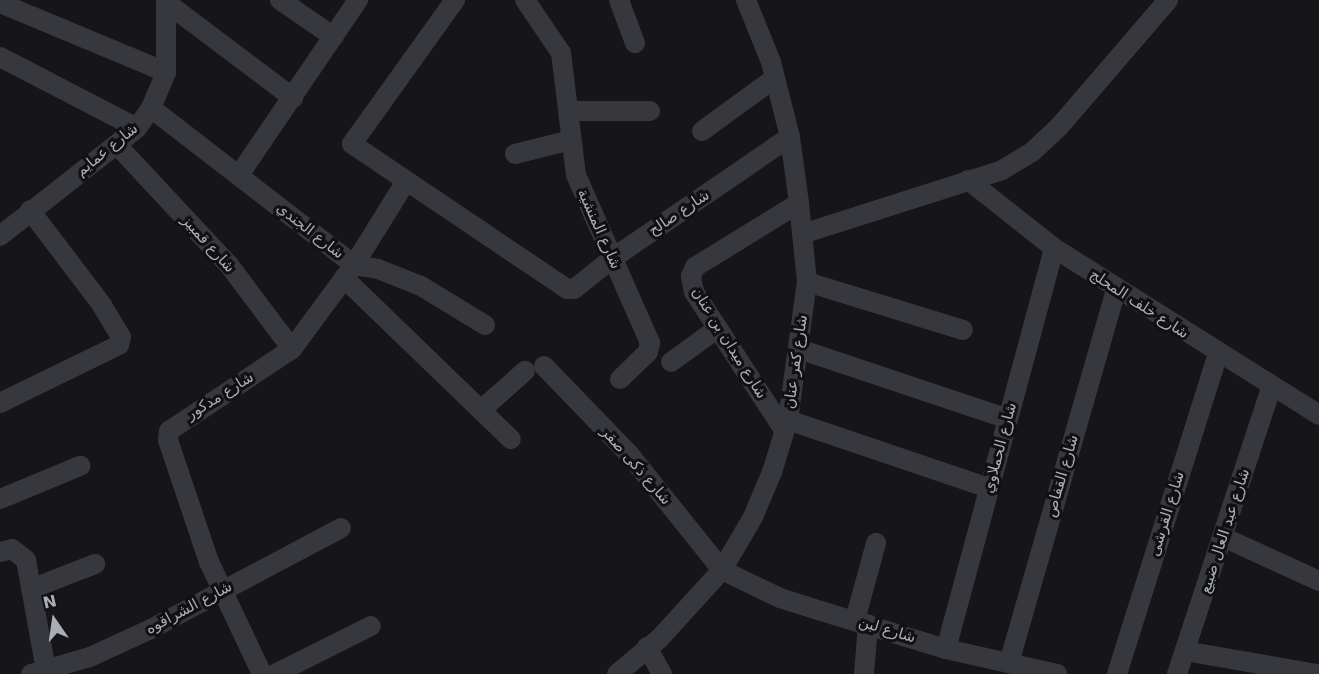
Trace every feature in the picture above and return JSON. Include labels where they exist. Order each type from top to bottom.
[{"type":"street","points":[[280,0],[334,38]]},
{"type":"street","points":[[239,175],[358,0]]},
{"type":"street","name":"شارع المنشية","points":[[525,0],[561,53],[576,176],[651,346],[620,379]]},
{"type":"street","points":[[619,0],[635,43]]},
{"type":"street","name":"شارع كفر عنان","points":[[617,674],[695,603],[722,570],[753,517],[772,472],[786,425],[799,349],[807,282],[790,137],[775,78],[746,0]]},
{"type":"street","points":[[802,234],[1002,170],[1032,152],[1058,128],[1168,0]]},
{"type":"street","points":[[167,2],[293,98]]},
{"type":"street","name":"شارع عمايم","points":[[0,236],[30,210],[137,128],[151,108],[166,72],[167,2]]},
{"type":"street","points":[[0,3],[166,72]]},
{"type":"street","points":[[406,181],[355,149],[352,139],[445,4]]},
{"type":"street","points":[[0,57],[137,128]]},
{"type":"street","points":[[702,131],[775,78]]},
{"type":"street","name":"شارع الجندي","points":[[151,108],[239,175],[349,272],[378,269],[421,286],[485,325]]},
{"type":"street","points":[[568,111],[650,111]]},
{"type":"street","name":"شارع صالح","points":[[406,181],[570,290],[790,137]]},
{"type":"street","points":[[515,154],[571,140]]},
{"type":"street","name":"شارع قمبيز","points":[[117,145],[229,266],[292,349]]},
{"type":"street","name":"شارع خلف المحلج","points":[[968,180],[1054,248],[1271,388],[1319,415]]},
{"type":"street","name":"شارع مدكور","points":[[262,674],[222,592],[168,440],[169,431],[292,349],[349,272],[406,181]]},
{"type":"street","name":"شارع ميدان بن عنان","points":[[786,425],[694,292],[691,276],[695,267],[799,203]]},
{"type":"street","points":[[0,403],[119,345],[121,337],[102,305],[30,210]]},
{"type":"street","name":"شارع الحملاوي","points":[[946,649],[1054,248]]},
{"type":"street","points":[[349,272],[511,439]]},
{"type":"street","points":[[807,282],[963,330]]},
{"type":"street","name":"شارع القفاص","points":[[1009,663],[1116,289]]},
{"type":"street","points":[[671,362],[718,328]]},
{"type":"street","points":[[799,349],[1008,419]]},
{"type":"street","name":"شارع القرشى","points":[[1117,674],[1218,354]]},
{"type":"street","name":"شارع ذكى صقر","points":[[481,410],[535,368],[629,454],[722,570]]},
{"type":"street","name":"شارع عبد العال ضبيع","points":[[1177,674],[1271,388]]},
{"type":"street","points":[[786,425],[989,488]]},
{"type":"street","points":[[0,499],[80,466]]},
{"type":"street","name":"شارع الشراقوه","points":[[38,672],[90,657],[222,592],[341,528]]},
{"type":"street","points":[[1223,537],[1319,581]]},
{"type":"street","points":[[864,674],[861,622],[876,543]]},
{"type":"street","points":[[0,552],[12,549],[23,554],[32,589],[38,672]]},
{"type":"street","points":[[32,589],[95,564]]},
{"type":"street","name":"شارع لبن","points":[[722,570],[780,598],[946,649],[1057,674]]},
{"type":"street","points":[[276,674],[371,626]]},
{"type":"street","points":[[647,647],[663,674]]},
{"type":"street","points":[[1185,651],[1317,674]]}]
